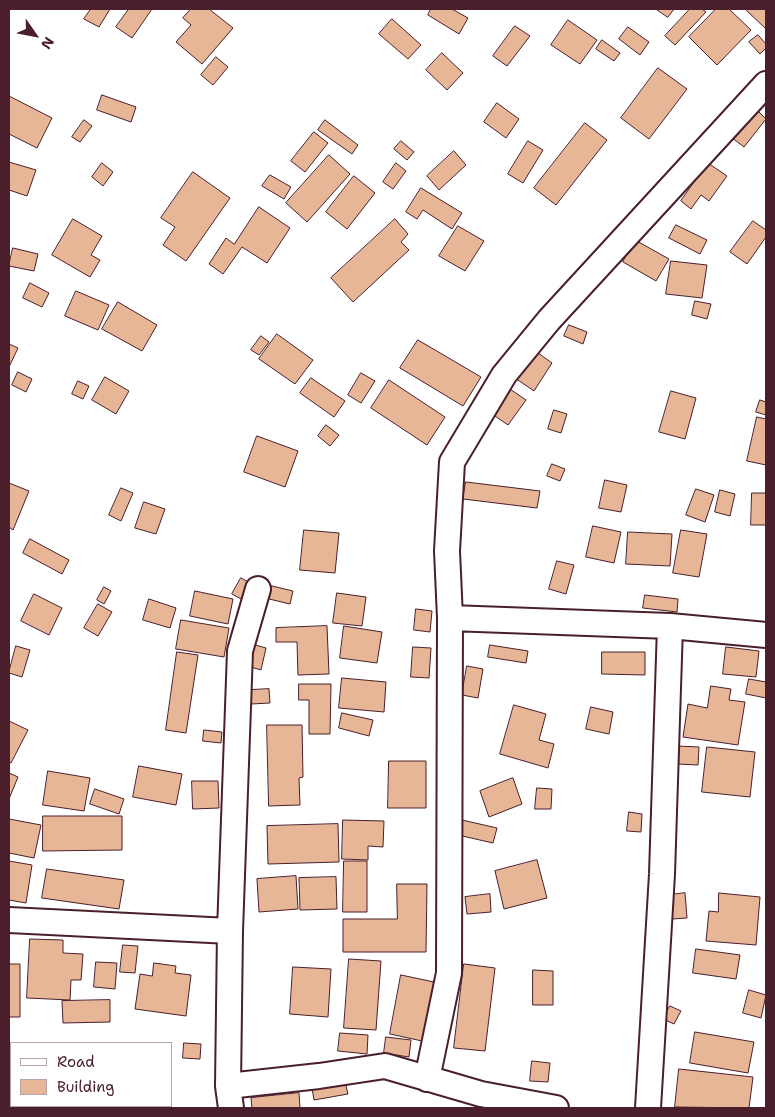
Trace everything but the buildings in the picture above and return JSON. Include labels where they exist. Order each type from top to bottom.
[{"type":"street","points":[[427,1079],[449,973],[450,618],[447,551],[452,462],[504,375],[549,320],[766,84]]},
{"type":"street","points":[[258,589],[240,651],[230,931],[229,1097],[319,1076],[385,1066],[481,1094],[556,1108]]},
{"type":"street","points":[[450,618],[670,626],[766,636]]},
{"type":"street","points":[[648,1108],[662,874],[670,626]]},
{"type":"street","points":[[9,920],[230,931]]}]
